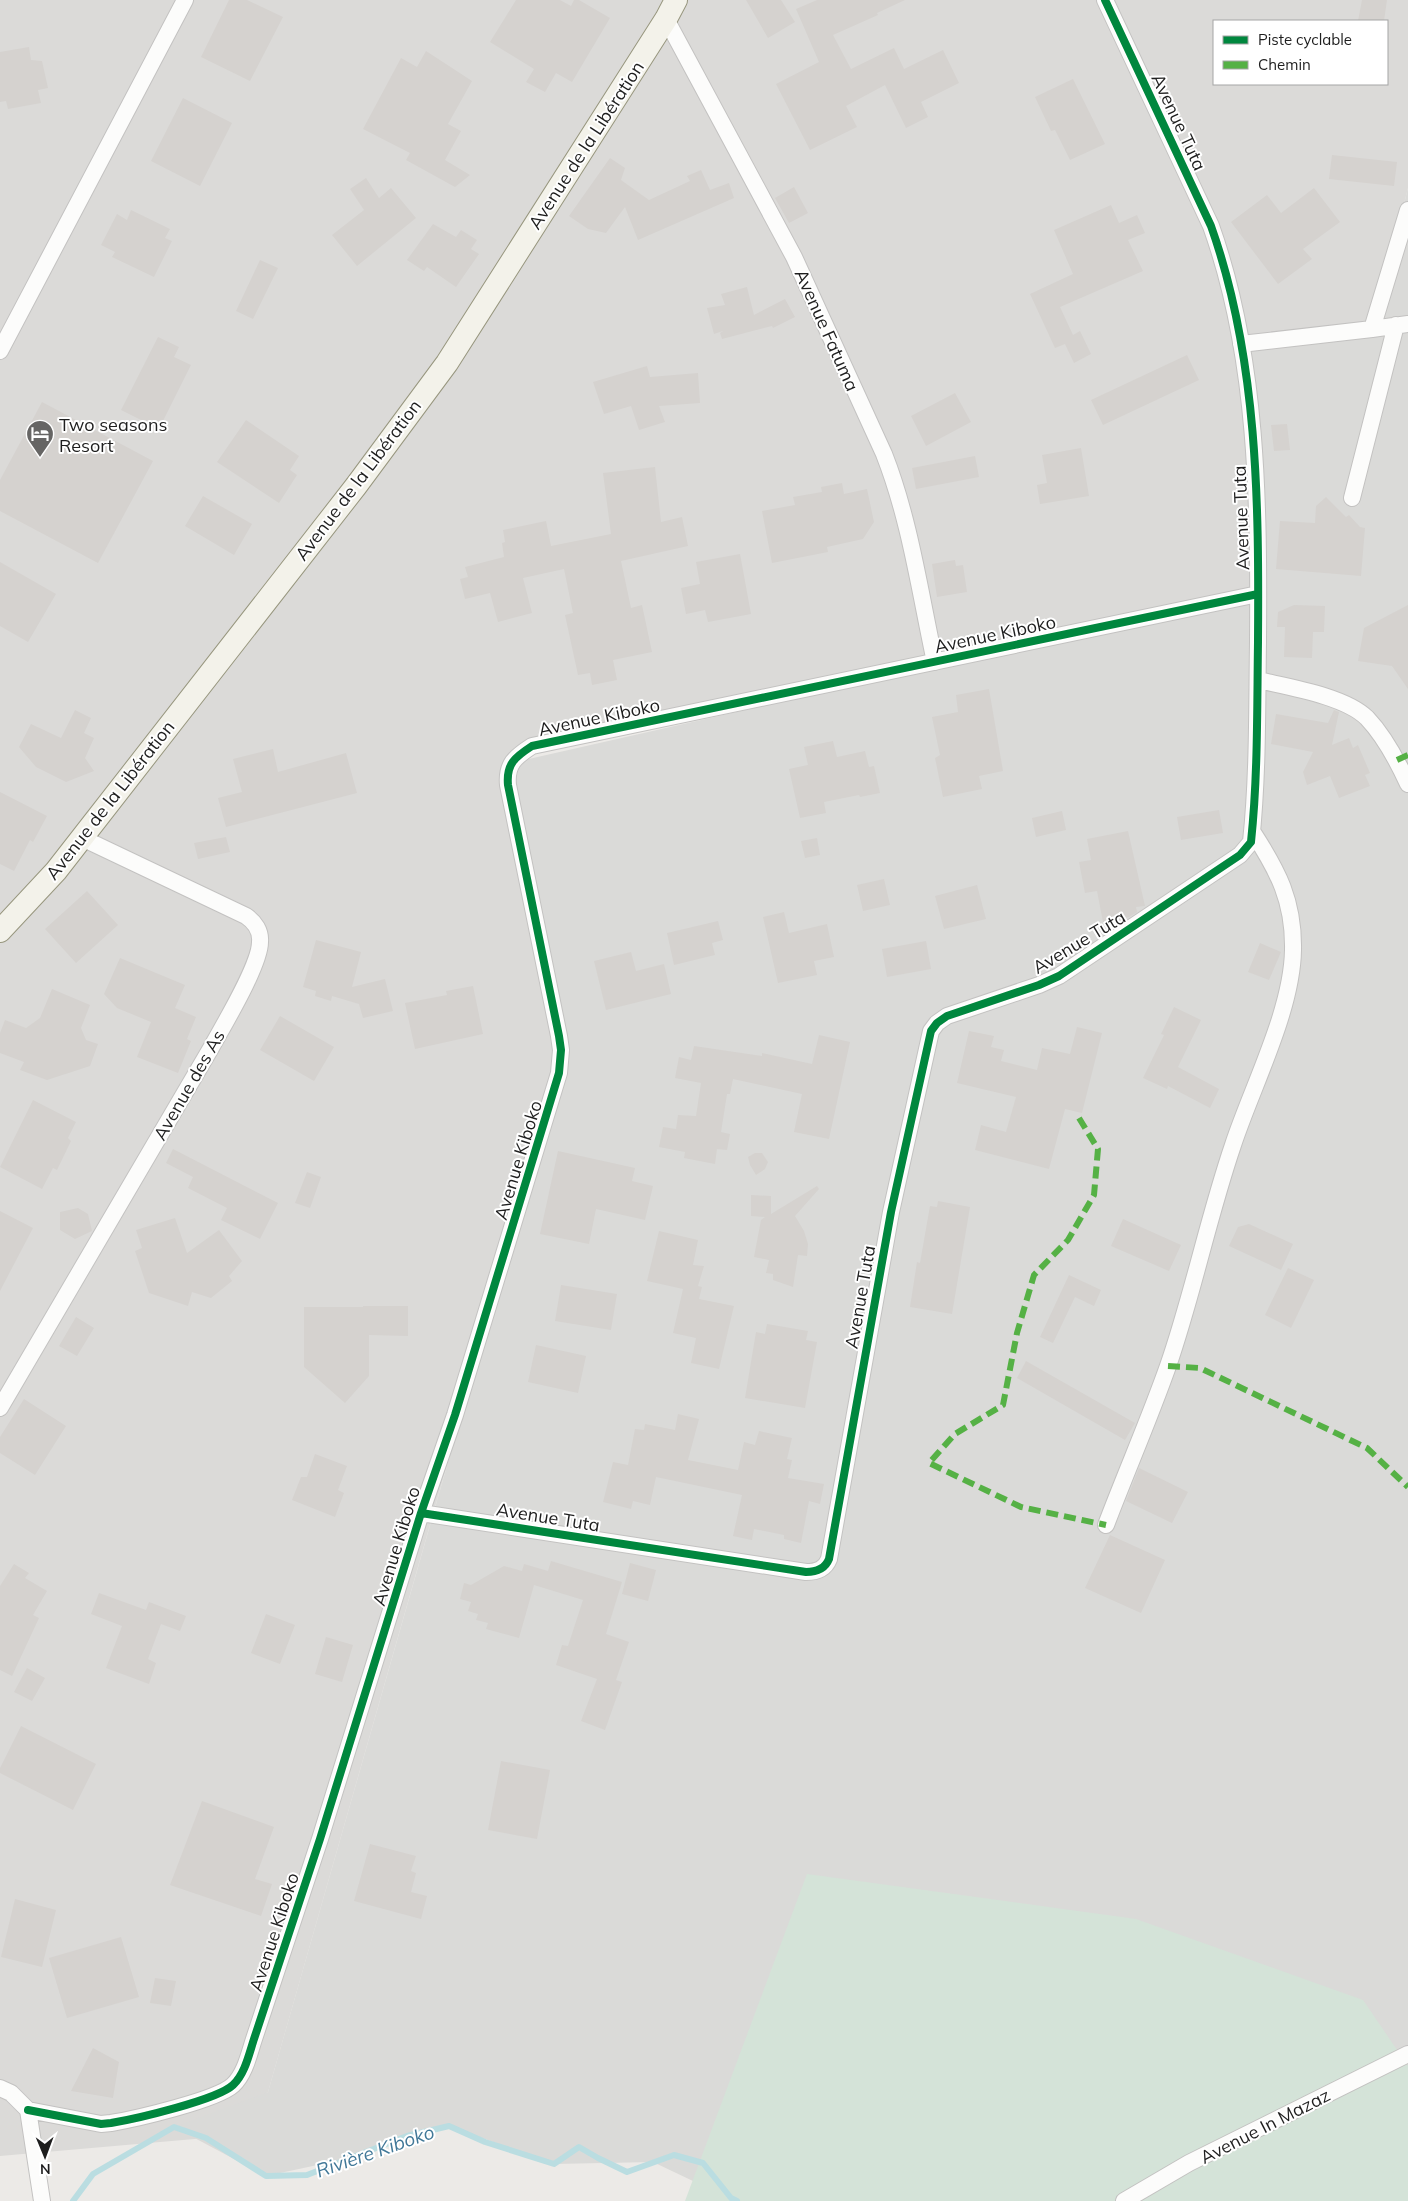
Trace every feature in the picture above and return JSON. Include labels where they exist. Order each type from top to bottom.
[{"type":"street","points":[[0,351],[184,0]]},
{"type":"street","name":"Avenue Tuta","points":[[421,1513],[806,1572],[817,1571],[823,1568],[829,1559],[891,1212],[931,1031],[937,1022],[947,1016],[1039,985],[1068,970],[1240,855],[1251,842],[1258,680],[1258,594],[1253,433],[1241,344],[1224,262],[1211,226],[1105,0]]},
{"type":"street","name":"Avenue Fatuma","points":[[671,10],[794,257],[884,454],[898,495],[935,662]]},
{"type":"street","name":"Avenue de la Libération","points":[[0,931],[56,871],[82,838],[356,486],[447,363],[671,10]]},
{"type":"street","points":[[1372,329],[1408,210]]},
{"type":"street","points":[[1241,344],[1402,324],[1352,498]]},
{"type":"street","name":"Avenue Kiboko","points":[[28,2110],[101,2124],[111,2124],[184,2105],[223,2092],[233,2085],[239,2078],[254,2039],[320,1839],[421,1513],[524,1195],[559,1074],[561,1060],[559,1036],[508,786],[508,769],[514,758],[532,746],[1258,594]]},
{"type":"street","points":[[1258,680],[1308,692],[1359,711],[1382,736],[1397,760],[1408,784]]},
{"type":"street","points":[[1106,1525],[1168,1366],[1233,1145],[1277,1028],[1290,977],[1293,937],[1284,888],[1274,865],[1252,831]]},
{"type":"street","name":"Avenue des As","points":[[0,1408],[211,1048],[238,997],[260,949],[259,932],[252,920],[246,916],[82,838]]},
{"type":"street","name":"Avenue In Mazaz","points":[[1124,2201],[1189,2164],[1408,2054]]},
{"type":"street","points":[[0,2088],[10,2092],[28,2110],[42,2201]]},
{"type":"shaded area","points":[[0,0],[1408,0],[1408,188],[1372,329],[1258,594],[564,740],[511,763],[559,1073],[268,2092],[206,2138],[0,2156]]},
{"type":"shaded area","points":[[1408,188],[1408,2201],[735,2201],[653,2162],[554,2164],[449,2126],[355,2157],[266,2176],[174,2127],[268,2092],[559,1074],[511,763],[1258,594],[1241,344],[1372,329]]},
{"type":"shaded area","points":[[807,1874],[1136,1919],[1363,2000],[1408,2066],[1408,2201],[685,2201]]},
{"type":"building","points":[[229,0],[247,0],[283,17],[250,81],[201,57]]},
{"type":"building","points":[[516,0],[560,0],[571,6],[574,0],[579,0],[610,18],[572,82],[556,73],[545,92],[526,82],[534,69],[490,42]]},
{"type":"building","points":[[746,0],[781,0],[795,22],[768,38]]},
{"type":"building","points":[[817,0],[905,0],[877,13],[878,15],[833,35],[851,69],[894,48],[904,69],[943,50],[959,83],[921,102],[928,117],[906,128],[885,85],[846,106],[857,127],[810,150],[776,84],[819,62],[796,9]]},
{"type":"building","points":[[1362,0],[1387,0],[1384,20],[1358,20]]},
{"type":"building","points":[[29,47],[31,60],[42,61],[48,88],[38,90],[41,103],[8,109],[6,101],[0,102],[0,52]]},
{"type":"building","points":[[426,51],[472,81],[448,124],[461,131],[445,160],[470,175],[455,187],[406,160],[410,153],[363,129],[401,58],[417,67]]},
{"type":"building","points":[[1073,79],[1105,144],[1070,160],[1055,130],[1051,131],[1035,97]]},
{"type":"building","points":[[183,98],[232,123],[200,186],[151,161]]},
{"type":"building","points":[[1332,155],[1397,162],[1394,186],[1329,179]]},
{"type":"building","points":[[610,158],[625,168],[621,180],[649,200],[690,181],[687,176],[701,170],[710,190],[729,183],[734,198],[638,240],[625,207],[606,233],[588,229],[569,216]]},
{"type":"building","points":[[366,178],[379,198],[391,188],[416,218],[357,266],[332,235],[364,210],[350,189]]},
{"type":"building","points":[[794,187],[808,213],[789,223],[775,198]]},
{"type":"building","points":[[1314,188],[1340,222],[1303,249],[1312,259],[1278,284],[1231,222],[1267,195],[1281,213]]},
{"type":"building","points":[[1111,205],[1119,223],[1137,215],[1145,233],[1128,240],[1143,271],[1060,307],[1073,335],[1080,331],[1091,354],[1074,363],[1065,344],[1055,348],[1030,294],[1073,274],[1054,230]]},
{"type":"building","points":[[131,210],[170,229],[165,238],[172,241],[154,277],[112,257],[115,252],[101,245],[117,214],[127,220]]},
{"type":"building","points":[[433,224],[456,237],[461,230],[477,240],[471,249],[479,254],[456,287],[427,267],[424,271],[407,260]]},
{"type":"building","points":[[260,260],[278,268],[253,319],[236,311]]},
{"type":"building","points":[[747,287],[754,315],[785,299],[795,317],[773,328],[772,326],[722,339],[720,333],[723,331],[714,334],[707,308],[725,305],[721,294]]},
{"type":"building","points":[[158,337],[179,347],[174,357],[191,365],[159,429],[121,410]]},
{"type":"building","points":[[1187,355],[1199,380],[1103,425],[1091,400]]},
{"type":"building","points":[[647,366],[650,377],[698,373],[700,403],[659,406],[665,422],[639,430],[631,406],[604,414],[593,382]]},
{"type":"building","points":[[955,393],[971,422],[926,446],[911,416]]},
{"type":"building","points":[[42,402],[153,461],[98,563],[0,511],[0,480]]},
{"type":"building","points":[[246,420],[299,456],[290,470],[297,475],[279,503],[217,462]]},
{"type":"building","points":[[1287,424],[1290,450],[1274,451],[1271,425]]},
{"type":"building","points":[[1081,448],[1089,496],[1040,504],[1037,485],[1047,483],[1042,455]]},
{"type":"building","points":[[975,456],[979,477],[916,489],[912,468]]},
{"type":"building","points":[[655,467],[661,522],[682,517],[688,546],[621,561],[631,608],[642,605],[652,652],[613,660],[617,680],[592,685],[590,673],[578,675],[565,615],[573,613],[564,569],[523,578],[532,613],[498,622],[490,593],[465,599],[460,579],[468,577],[465,567],[504,557],[502,543],[505,542],[503,530],[546,521],[551,546],[611,534],[603,473]]},
{"type":"building","points":[[842,483],[844,494],[867,489],[874,522],[863,539],[827,547],[828,552],[772,563],[762,511],[795,505],[793,497],[822,492],[821,487]]},
{"type":"building","points":[[203,496],[252,524],[234,555],[185,526]]},
{"type":"building","points":[[1326,497],[1346,517],[1349,515],[1360,527],[1365,528],[1361,576],[1276,569],[1280,521],[1315,523],[1316,506]]},
{"type":"building","points":[[740,554],[751,614],[708,622],[705,610],[686,614],[681,588],[700,584],[696,562]]},
{"type":"building","points":[[955,560],[956,566],[963,565],[967,592],[937,597],[932,564]]},
{"type":"building","points":[[0,562],[56,594],[28,642],[0,626]]},
{"type":"building","points":[[1294,605],[1325,606],[1324,632],[1313,632],[1312,658],[1284,657],[1285,627],[1277,627],[1278,612]]},
{"type":"building","points":[[1408,605],[1408,689],[1392,666],[1358,661],[1364,628]]},
{"type":"building","points":[[989,689],[1003,771],[979,776],[982,789],[943,797],[935,758],[940,755],[932,717],[958,712],[956,695]]},
{"type":"building","points":[[75,710],[91,718],[84,733],[94,738],[85,758],[94,771],[66,782],[36,767],[19,747],[31,724],[61,738]]},
{"type":"building","points":[[1334,710],[1339,712],[1332,745],[1349,738],[1353,748],[1358,745],[1370,773],[1365,775],[1370,786],[1339,798],[1330,776],[1307,785],[1303,772],[1313,752],[1271,744],[1276,714],[1328,723]]},
{"type":"building","points":[[833,741],[837,757],[865,751],[869,767],[874,766],[880,793],[824,802],[826,813],[800,818],[789,769],[808,765],[804,747]]},
{"type":"building","points":[[273,749],[278,772],[346,753],[357,793],[226,827],[218,798],[242,792],[233,759]]},
{"type":"building","points":[[0,792],[47,816],[33,842],[30,840],[14,871],[0,864]]},
{"type":"building","points":[[1219,810],[1223,833],[1181,840],[1177,817]]},
{"type":"building","points":[[1062,811],[1066,830],[1036,837],[1032,818]]},
{"type":"building","points":[[1128,831],[1145,906],[1136,907],[1137,912],[1129,917],[1103,922],[1097,891],[1085,893],[1079,862],[1091,860],[1087,839]]},
{"type":"building","points":[[226,837],[230,852],[198,859],[194,843]]},
{"type":"building","points":[[817,838],[820,855],[805,858],[801,841]]},
{"type":"building","points":[[884,879],[890,905],[863,911],[857,885]]},
{"type":"building","points":[[977,885],[986,919],[944,929],[935,896]]},
{"type":"building","points":[[87,891],[118,925],[76,963],[45,929]]},
{"type":"building","points":[[784,912],[789,933],[827,924],[834,957],[814,961],[817,975],[778,983],[763,917]]},
{"type":"building","points":[[718,921],[723,940],[712,943],[715,955],[674,965],[667,933]]},
{"type":"building","points":[[316,940],[361,952],[352,987],[385,979],[393,1011],[363,1018],[359,1004],[332,996],[331,1001],[315,996],[316,991],[303,987]]},
{"type":"building","points":[[926,941],[931,969],[887,977],[882,949]]},
{"type":"building","points":[[1260,943],[1281,952],[1269,980],[1248,972]]},
{"type":"building","points":[[631,952],[636,971],[664,964],[671,994],[606,1010],[594,961]]},
{"type":"building","points":[[120,958],[185,985],[175,1008],[196,1017],[187,1039],[191,1041],[178,1073],[137,1057],[151,1022],[117,1008],[104,994]]},
{"type":"building","points":[[473,986],[483,1034],[415,1049],[405,1003],[447,995],[446,991]]},
{"type":"building","points":[[52,989],[90,1005],[81,1028],[86,1040],[98,1044],[90,1066],[47,1080],[20,1070],[24,1062],[0,1053],[0,1033],[5,1020],[26,1028],[40,1018]]},
{"type":"building","points":[[1174,1007],[1201,1020],[1178,1067],[1219,1089],[1210,1108],[1168,1086],[1167,1089],[1143,1078],[1164,1035],[1161,1034]]},
{"type":"building","points":[[280,1016],[334,1047],[314,1081],[260,1050]]},
{"type":"building","points":[[1077,1027],[1102,1033],[1082,1113],[1065,1109],[1049,1169],[975,1150],[981,1125],[1006,1132],[1016,1097],[957,1083],[969,1031],[994,1036],[991,1047],[1004,1050],[1001,1061],[1037,1070],[1042,1048],[1070,1054]]},
{"type":"building","points":[[819,1035],[850,1042],[829,1139],[794,1132],[802,1094],[733,1079],[730,1094],[727,1094],[721,1132],[730,1134],[727,1150],[717,1149],[715,1164],[684,1158],[685,1152],[659,1147],[663,1127],[676,1129],[678,1115],[696,1116],[701,1083],[675,1078],[679,1057],[691,1060],[694,1046],[762,1056],[762,1053],[812,1064]]},
{"type":"building","points":[[33,1100],[76,1122],[68,1138],[71,1141],[57,1170],[53,1168],[42,1189],[0,1167]]},
{"type":"building","points":[[173,1149],[278,1203],[260,1239],[221,1220],[227,1208],[188,1188],[193,1177],[166,1163]]},
{"type":"building","points":[[558,1151],[635,1168],[632,1181],[653,1186],[645,1220],[596,1209],[589,1244],[540,1234]]},
{"type":"building","points":[[755,1153],[762,1153],[768,1162],[765,1169],[756,1175],[748,1157]]},
{"type":"building","points":[[307,1172],[321,1177],[310,1208],[295,1203]]},
{"type":"building","points":[[817,1186],[819,1189],[795,1216],[804,1231],[808,1244],[807,1256],[798,1255],[793,1287],[773,1280],[773,1274],[766,1273],[769,1260],[754,1257],[761,1220],[765,1217],[751,1216],[751,1195],[771,1196],[771,1214]]},
{"type":"building","points":[[938,1201],[970,1207],[952,1314],[910,1307],[917,1262],[920,1263],[930,1206],[937,1207]]},
{"type":"building","points":[[78,1208],[88,1214],[92,1231],[75,1239],[60,1230],[60,1212]]},
{"type":"building","points":[[0,1211],[33,1228],[0,1291]]},
{"type":"building","points":[[175,1218],[187,1253],[219,1230],[242,1261],[229,1276],[232,1281],[211,1298],[192,1292],[188,1306],[149,1293],[135,1251],[142,1248],[136,1230]]},
{"type":"building","points":[[1123,1219],[1181,1245],[1169,1271],[1111,1246]]},
{"type":"building","points":[[1249,1224],[1293,1244],[1281,1270],[1229,1246],[1238,1227]]},
{"type":"building","points":[[659,1231],[698,1240],[693,1265],[704,1266],[698,1286],[702,1287],[699,1299],[734,1306],[719,1369],[691,1363],[696,1338],[673,1333],[683,1289],[647,1281]]},
{"type":"building","points":[[1288,1268],[1314,1280],[1291,1328],[1265,1315]]},
{"type":"building","points":[[1069,1275],[1101,1290],[1094,1306],[1075,1297],[1053,1343],[1040,1337]]},
{"type":"building","points":[[561,1285],[617,1294],[611,1330],[555,1321]]},
{"type":"building","points":[[408,1306],[408,1336],[369,1335],[369,1376],[345,1403],[304,1367],[304,1307]]},
{"type":"building","points":[[76,1317],[94,1328],[77,1356],[59,1346]]},
{"type":"building","points":[[767,1324],[808,1331],[806,1340],[817,1342],[805,1408],[745,1398],[756,1332],[765,1334]]},
{"type":"building","points":[[536,1345],[586,1356],[578,1393],[528,1382]]},
{"type":"building","points":[[1026,1361],[1135,1423],[1125,1440],[1017,1378]]},
{"type":"building","points":[[24,1399],[66,1426],[35,1475],[0,1453],[0,1437]]},
{"type":"building","points":[[678,1414],[699,1419],[688,1460],[738,1470],[744,1442],[755,1445],[759,1431],[792,1438],[787,1459],[792,1460],[788,1478],[824,1484],[820,1504],[809,1501],[801,1543],[784,1539],[784,1535],[754,1529],[752,1540],[733,1536],[742,1495],[656,1477],[650,1505],[633,1501],[631,1509],[603,1502],[613,1462],[628,1465],[635,1429],[644,1430],[645,1424],[675,1430]]},
{"type":"building","points":[[315,1454],[347,1466],[338,1490],[344,1493],[335,1517],[292,1500],[301,1477],[307,1477]]},
{"type":"building","points":[[1139,1468],[1188,1492],[1172,1523],[1126,1501]]},
{"type":"building","points":[[1110,1535],[1165,1560],[1141,1613],[1085,1588]]},
{"type":"building","points":[[551,1561],[622,1582],[606,1634],[629,1642],[616,1680],[622,1682],[605,1730],[581,1721],[597,1679],[556,1665],[562,1645],[568,1646],[583,1600],[534,1585],[519,1638],[486,1629],[488,1623],[476,1620],[478,1614],[468,1611],[471,1602],[460,1599],[464,1583],[471,1585],[504,1566],[522,1571],[524,1564],[548,1571]]},
{"type":"building","points":[[630,1563],[656,1570],[648,1601],[622,1594]]},
{"type":"building","points":[[14,1564],[29,1573],[25,1578],[47,1591],[33,1615],[39,1618],[12,1676],[0,1670],[0,1586]]},
{"type":"building","points":[[99,1593],[146,1610],[149,1602],[186,1616],[180,1631],[161,1624],[148,1659],[156,1663],[149,1684],[106,1668],[122,1626],[91,1614]]},
{"type":"building","points":[[266,1614],[295,1625],[280,1664],[251,1653]]},
{"type":"building","points":[[326,1637],[353,1645],[342,1682],[315,1674]]},
{"type":"building","points":[[27,1668],[45,1678],[32,1701],[14,1692]]},
{"type":"building","points":[[21,1726],[96,1764],[73,1810],[0,1773],[0,1768]]},
{"type":"building","points":[[501,1761],[550,1770],[537,1839],[488,1830]]},
{"type":"building","points":[[202,1801],[274,1827],[255,1879],[272,1884],[261,1916],[170,1885]]},
{"type":"building","points":[[370,1844],[416,1856],[411,1871],[416,1873],[411,1892],[427,1896],[421,1919],[354,1901]]},
{"type":"building","points":[[15,1899],[56,1910],[42,1967],[1,1957]]},
{"type":"building","points":[[121,1937],[139,1997],[67,2018],[49,1958]]},
{"type":"building","points":[[155,1978],[176,1981],[171,2006],[150,2003]]},
{"type":"building","points":[[93,2048],[119,2062],[113,2098],[71,2091]]},
{"type":"waterway","name":"Rivière Kiboko","points":[[73,2201],[93,2174],[174,2127],[206,2138],[266,2176],[307,2175],[407,2136],[449,2126],[485,2142],[554,2164],[579,2147],[627,2172],[674,2155],[703,2163],[731,2198],[737,2201]]},
{"type":"marked path","points":[[1397,760],[1408,755]]},
{"type":"marked path","points":[[1079,1118],[1098,1149],[1094,1195],[1068,1240],[1034,1275],[1017,1333],[1003,1405],[955,1434],[929,1463],[1021,1507],[1106,1525]]},
{"type":"marked path","points":[[1168,1366],[1200,1368],[1367,1448],[1408,1487]]},
{"type":"cycle path","points":[[421,1513],[806,1572],[817,1571],[823,1568],[829,1559],[891,1212],[931,1031],[937,1023],[947,1016],[1039,985],[1059,976],[1240,855],[1251,842],[1257,742],[1258,537],[1253,431],[1238,327],[1227,276],[1211,226],[1105,0]]},
{"type":"cycle path","points":[[28,2110],[101,2124],[122,2121],[211,2097],[233,2085],[241,2075],[246,2064],[320,1839],[421,1513],[455,1415],[559,1073],[561,1050],[559,1036],[508,785],[510,766],[516,758],[532,746],[1258,594]]},
{"type":"place","name":"Two seasons Resort","points":[[40,458]]}]
